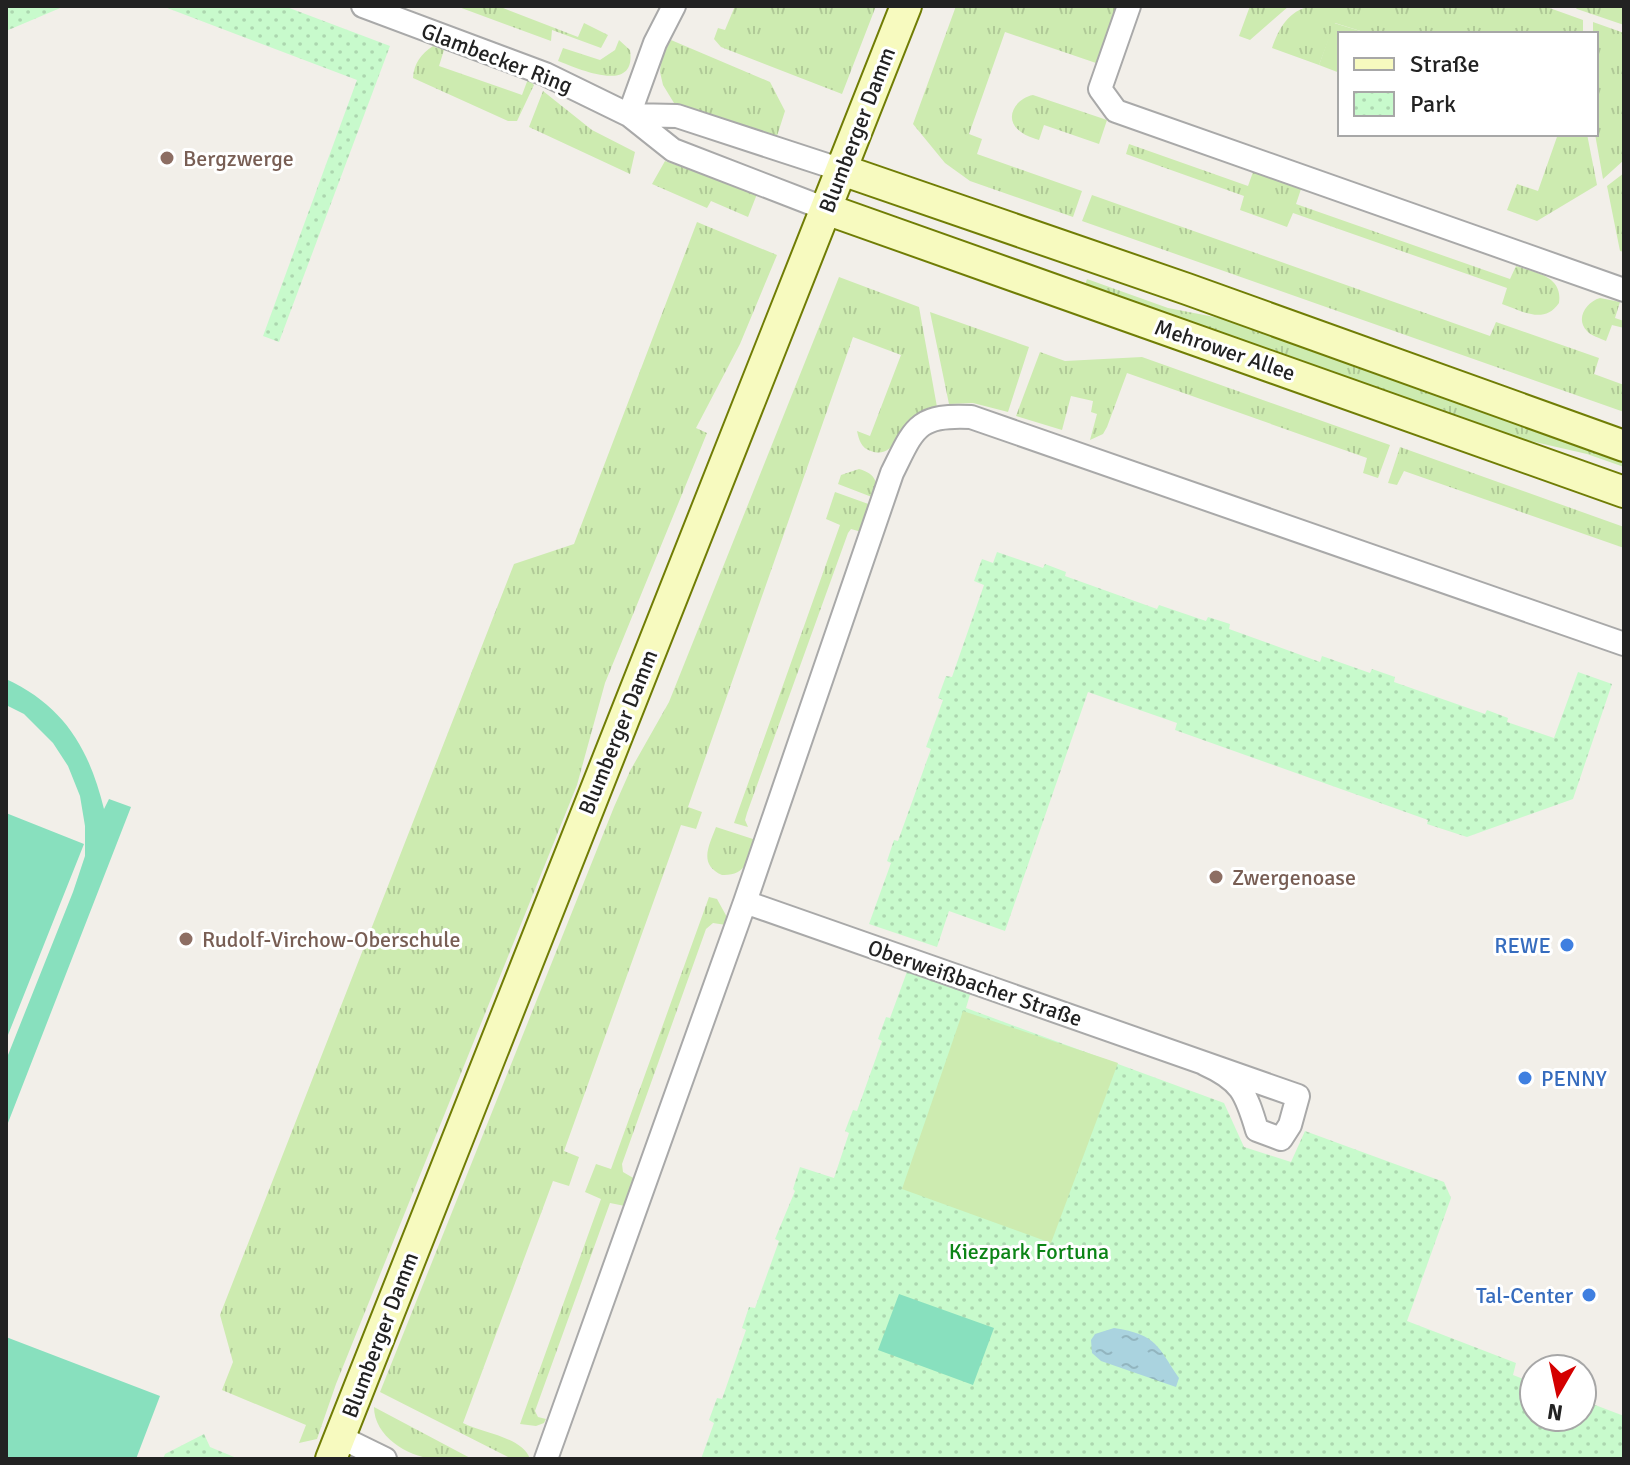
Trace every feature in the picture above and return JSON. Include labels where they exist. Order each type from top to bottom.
[{"type":"main road","name":"Blumberger Damm","points":[[335,1448],[906,6]]},
{"type":"main road","name":"Mehrower Allee","points":[[842,170],[1187,289],[1624,446]]},
{"type":"main road","name":"Mehrower Allee","points":[[826,209],[1624,492]]},
{"type":"street","name":"Glambecker Ring","points":[[363,6],[545,74],[629,115],[673,150],[826,209]]},
{"type":"street","points":[[629,115],[655,43],[674,6]]},
{"type":"street","points":[[1129,6],[1100,89],[1116,111],[1624,290]]},
{"type":"street","name":"Glambecker Ring","points":[[629,115],[677,116],[842,170]]},
{"type":"street","points":[[546,1459],[745,902],[892,473],[914,429],[945,415],[971,417],[1624,644]]},
{"type":"street","name":"Oberweißbacher Straße","points":[[745,902],[1205,1064]]},
{"type":"street","points":[[335,1448],[385,1459]]},
{"type":"green space","points":[[6,6],[65,6],[6,31]]},
{"type":"green space","points":[[162,6],[284,6],[390,46],[279,342],[263,336],[357,80]]},
{"type":"green space","points":[[456,6],[498,6],[578,37],[584,23],[608,35],[601,48],[552,30],[551,41]]},
{"type":"green space","points":[[735,6],[876,6],[842,94],[721,47],[714,39],[718,28],[725,30]]},
{"type":"green space","points":[[956,6],[1116,6],[1096,63],[1005,32],[969,134],[982,139],[977,154],[1082,191],[1073,217],[970,181],[945,163],[913,124]]},
{"type":"green space","points":[[1250,6],[1289,6],[1250,40],[1239,36]]},
{"type":"green space","points":[[1544,6],[1583,20],[1583,32],[1364,32],[1335,23],[1319,65],[1272,48],[1286,21],[1303,8]]},
{"type":"green space","points":[[1574,6],[1624,6],[1624,25],[1577,9]]},
{"type":"green space","points":[[1593,22],[1624,33],[1624,160],[1603,179],[1595,136],[1598,136],[1598,32],[1593,32]]},
{"type":"green space","points":[[1334,23],[1363,32],[1338,32],[1338,72],[1319,65]]},
{"type":"green space","points":[[619,40],[630,50],[630,64],[624,72],[615,76],[591,73],[558,61],[563,48],[600,60],[615,50]]},
{"type":"green space","points":[[671,40],[770,82],[785,111],[777,136],[674,103],[663,85],[660,72],[661,59]]},
{"type":"green space","points":[[433,46],[444,50],[439,66],[522,95],[528,79],[534,85],[517,121],[508,121],[413,78],[419,59]]},
{"type":"green space","points":[[543,91],[592,130],[635,152],[630,174],[529,127]]},
{"type":"green space","points":[[1033,95],[1107,120],[1099,144],[1044,125],[1039,140],[1021,132],[1015,127],[1012,115],[1021,100]]},
{"type":"green space","points":[[1557,136],[1587,136],[1597,185],[1537,221],[1507,210],[1517,184],[1538,191]]},
{"type":"green space","points":[[1129,144],[1248,186],[1253,172],[1301,189],[1296,204],[1510,279],[1516,266],[1539,274],[1557,287],[1559,303],[1547,313],[1525,313],[1502,304],[1507,288],[1293,213],[1287,227],[1240,210],[1244,196],[1126,154]]},
{"type":"green space","points":[[665,161],[757,194],[748,217],[711,201],[707,208],[652,184]]},
{"type":"green space","points":[[1624,173],[1624,252],[1620,251],[1607,186]]},
{"type":"green space","points":[[1092,195],[1490,336],[1496,322],[1599,358],[1594,374],[1624,385],[1624,412],[1082,221]]},
{"type":"green space","points":[[697,222],[777,255],[740,344],[696,428],[707,433],[605,683],[577,785],[336,1384],[317,1439],[299,1443],[306,1425],[222,1390],[233,1362],[220,1315],[514,564],[574,544]]},
{"type":"green space","points":[[839,277],[919,307],[937,407],[916,416],[885,451],[879,453],[865,448],[857,431],[870,436],[901,355],[853,337],[688,807],[702,812],[696,829],[681,825],[564,1151],[579,1157],[569,1186],[553,1181],[463,1423],[511,1441],[530,1459],[512,1459],[380,1392],[614,807],[630,771],[669,702]]},
{"type":"green space","points":[[1087,279],[1168,308],[1235,321],[1624,457],[1624,467],[1587,454],[1496,433],[1084,288]]},
{"type":"green space","points":[[1600,298],[1620,302],[1615,318],[1624,321],[1624,328],[1612,325],[1606,341],[1589,333],[1582,321],[1587,307]]},
{"type":"green space","points":[[930,312],[1029,347],[1008,412],[973,403],[949,404]]},
{"type":"green space","points":[[1040,352],[1065,361],[1142,357],[1390,445],[1378,478],[1363,473],[1367,458],[1127,373],[1107,427],[1103,434],[1090,440],[1097,414],[1091,412],[1093,401],[1071,396],[1062,430],[1016,416]]},
{"type":"green space","points":[[1400,447],[1624,527],[1624,548],[1404,471],[1397,485],[1388,483]]},
{"type":"green space","points":[[859,469],[875,480],[877,499],[838,484],[841,475]]},
{"type":"green space","points":[[835,492],[874,506],[865,533],[851,529],[848,533],[747,813],[745,820],[748,827],[734,823],[840,525],[826,519]]},
{"type":"green space","points":[[997,552],[1043,568],[1045,564],[1066,572],[1065,576],[1157,609],[1159,605],[1206,621],[1208,617],[1230,624],[1229,629],[1320,662],[1322,656],[1370,673],[1372,669],[1395,677],[1394,682],[1485,714],[1487,710],[1508,718],[1507,722],[1554,738],[1578,672],[1612,684],[1573,799],[1467,837],[1427,824],[1428,820],[1175,730],[1177,723],[1088,692],[1005,931],[949,911],[937,947],[869,924],[891,863],[887,861],[894,840],[898,841],[931,749],[926,747],[943,700],[938,698],[946,676],[952,677],[984,585],[974,581],[982,559],[993,563]]},
{"type":"green space","points":[[6,679],[44,702],[71,731],[91,767],[104,809],[109,799],[131,807],[6,1128],[6,1060],[73,892],[85,856],[85,826],[80,796],[68,766],[53,743],[24,714],[6,705]]},
{"type":"green space","points":[[6,813],[84,844],[6,1040]]},
{"type":"green space","points":[[716,827],[756,840],[745,865],[736,873],[722,875],[710,866],[707,854]]},
{"type":"green space","points":[[709,897],[717,899],[728,919],[726,925],[713,923],[706,929],[622,1164],[623,1172],[635,1179],[625,1206],[610,1203],[535,1411],[538,1417],[546,1419],[536,1426],[520,1424],[601,1199],[585,1192],[596,1164],[611,1169]]},
{"type":"green space","name":"Kiezpark Fortuna","points":[[908,969],[971,991],[966,1008],[1224,1103],[1244,1147],[1291,1162],[1305,1131],[1444,1182],[1451,1198],[1407,1321],[1516,1363],[1513,1375],[1518,1377],[1518,1433],[1598,1433],[1598,1406],[1624,1416],[1624,1459],[701,1459],[714,1423],[709,1420],[717,1398],[722,1399],[746,1330],[742,1328],[749,1307],[755,1308],[779,1241],[775,1239],[795,1191],[800,1167],[834,1178],[849,1133],[845,1131],[853,1110],[857,1111],[882,1041],[878,1039],[886,1017],[890,1018]]},
{"type":"green space","points":[[963,1011],[1118,1063],[1051,1243],[902,1189]]},
{"type":"green space","points":[[899,1294],[994,1328],[973,1385],[878,1350]]},
{"type":"green space","points":[[6,1337],[160,1396],[136,1459],[6,1459]]},
{"type":"green space","points":[[374,1407],[472,1459],[433,1459],[403,1449],[380,1427]]},
{"type":"green space","points":[[204,1434],[210,1447],[239,1459],[163,1459],[165,1454]]},
{"type":"water","points":[[1114,1328],[1140,1334],[1155,1344],[1179,1378],[1176,1387],[1101,1361],[1092,1353],[1091,1340],[1095,1334]]},
{"type":"place","name":"Bergzwerge","points":[[167,158]]},
{"type":"place","name":"Zwergenoase","points":[[1216,877]]},
{"type":"place","name":"Rudolf-Virchow-Oberschule","points":[[186,939]]},
{"type":"place","name":"REWE","points":[[1567,945]]},
{"type":"place","name":"PENNY","points":[[1525,1078]]},
{"type":"place","name":"Tal-Center","points":[[1589,1295]]}]
